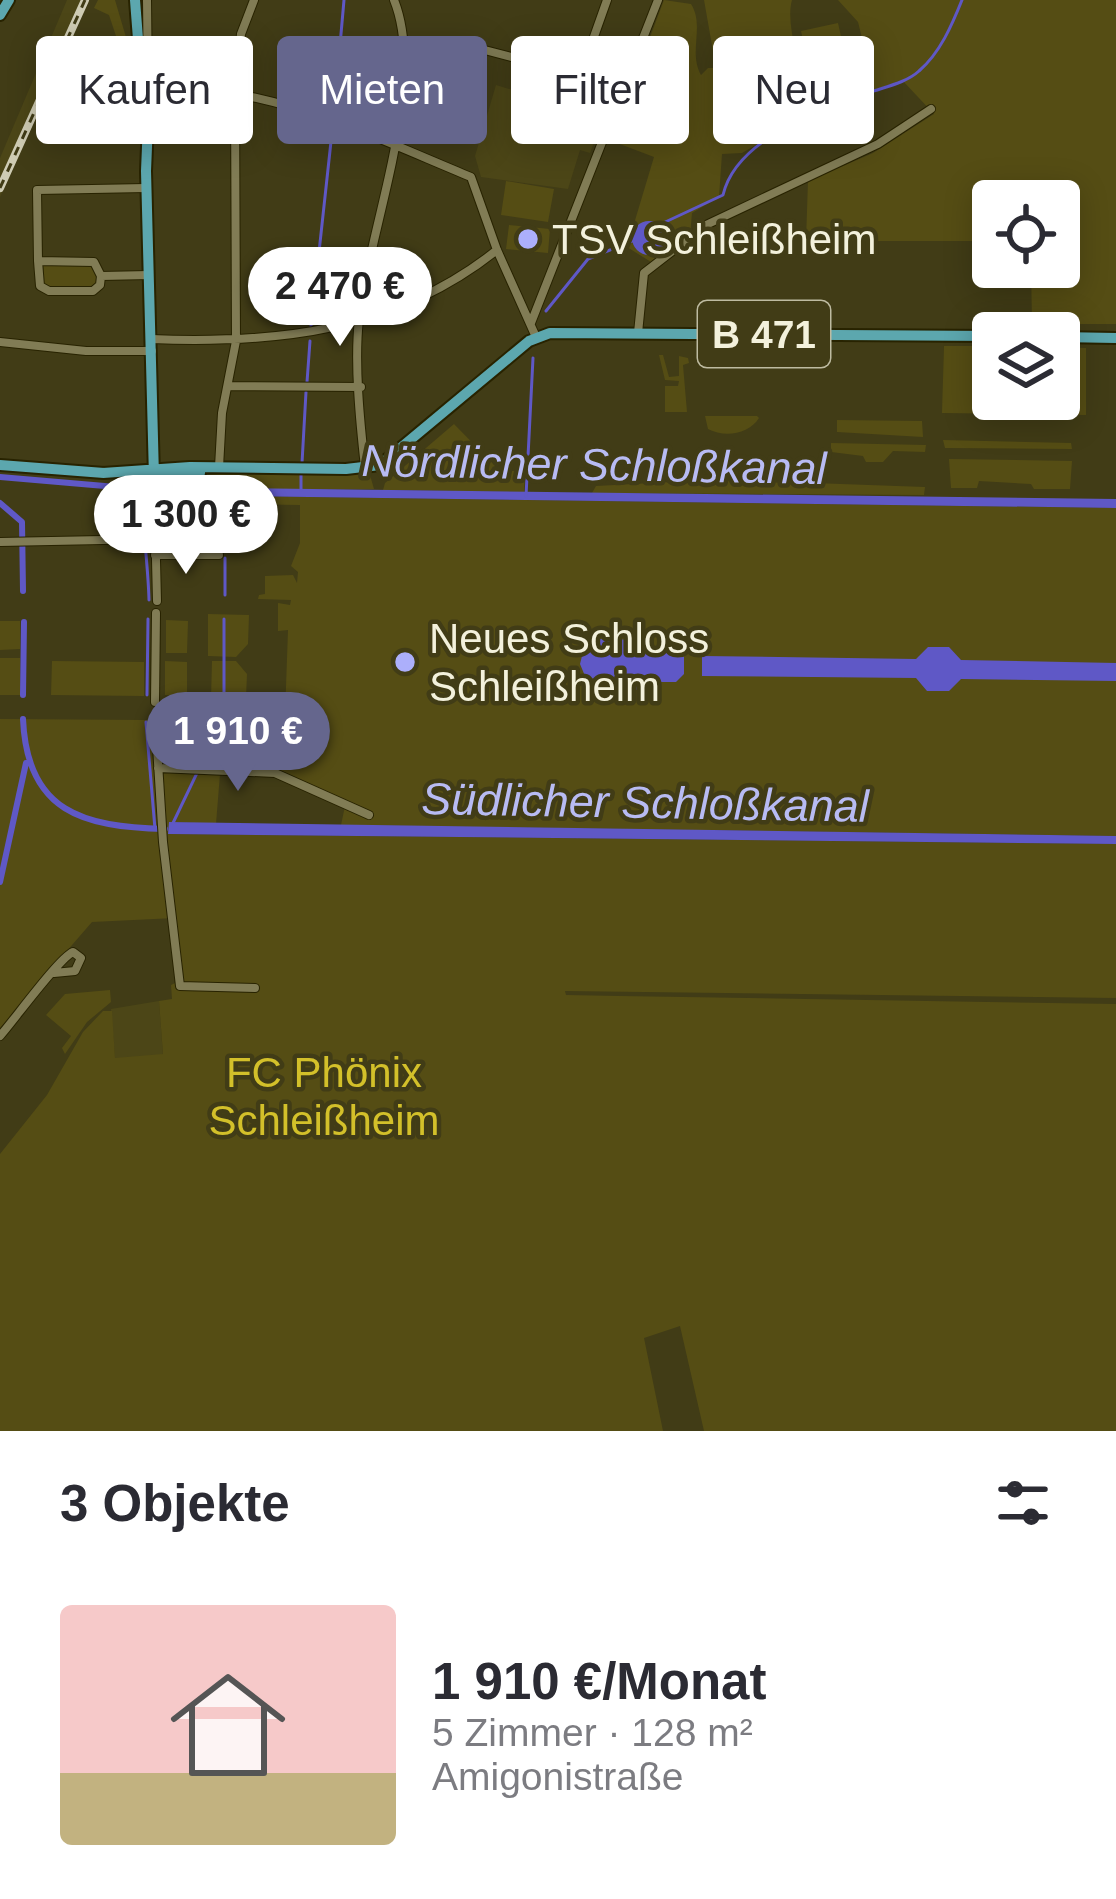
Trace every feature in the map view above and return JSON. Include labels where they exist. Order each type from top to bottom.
[{"type":"main road","points":[[0,11],[8,0]]},
{"type":"main road","points":[[139,1],[142,36]]},
{"type":"main road","points":[[147,144],[154,477]]},
{"type":"main road","name":"B 471","points":[[536,337],[558,332],[972,336]]},
{"type":"main road","points":[[0,465],[154,477],[219,469],[365,468],[396,455],[536,337]]},
{"type":"main road","points":[[1080,337],[1116,338]]},
{"type":"street","points":[[241,36],[254,0]]},
{"type":"street","points":[[365,468],[359,320],[394,146],[404,58],[404,35],[394,0]]},
{"type":"street","points":[[595,36],[608,0]]},
{"type":"street","points":[[642,36],[655,1]]},
{"type":"street","points":[[253,96],[293,104],[471,177],[496,250],[536,337]]},
{"type":"street","points":[[638,333],[644,273],[688,237],[730,212],[878,144],[931,109]]},
{"type":"street","points":[[219,469],[222,413],[236,341],[235,144]]},
{"type":"street","points":[[531,323],[603,144]]},
{"type":"street","points":[[38,262],[94,262],[100,285],[93,291],[49,291],[38,280],[35,190],[146,188]]},
{"type":"street","points":[[0,342],[86,351],[303,334],[359,320],[433,291],[496,250]]},
{"type":"street","points":[[100,276],[149,275]]},
{"type":"street","points":[[229,386],[361,387]]},
{"type":"street","points":[[154,477],[146,539],[154,555],[157,601]]},
{"type":"street","points":[[0,542],[146,539]]},
{"type":"street","points":[[154,555],[219,555]]},
{"type":"street","points":[[155,701],[157,614]]},
{"type":"street","points":[[155,715],[180,986],[255,988]]},
{"type":"street","points":[[157,768],[275,773],[369,815]]},
{"type":"street","points":[[0,1036],[54,973]]},
{"type":"shaded area","points":[[67,0],[89,0],[73,36],[52,36]]},
{"type":"shaded area","points":[[36,73],[36,117],[0,197],[0,158]]},
{"type":"shaded area","points":[[496,85],[511,89],[511,144],[593,144],[590,153],[580,150],[568,189],[481,177],[475,156],[479,144],[487,144],[487,115]]},
{"type":"shaded area","points":[[649,221],[661,226],[666,238],[661,250],[649,255],[637,250],[632,238],[637,226]]},
{"type":"shaded area","points":[[228,488],[1116,499],[1116,508],[244,496],[228,495]]},
{"type":"shaded area","points":[[595,639],[644,640],[655,649],[677,649],[684,657],[684,674],[676,682],[654,682],[644,690],[594,689],[594,679],[585,676],[580,664],[582,656],[595,650]]},
{"type":"shaded area","points":[[928,647],[949,647],[961,660],[1116,663],[1116,681],[961,679],[949,691],[927,691],[916,678],[702,676],[702,656],[916,659]]},
{"type":"shaded area","points":[[169,822],[1116,836],[1116,844],[168,834]]},
{"type":"shaded area","points":[[159,1001],[163,1055],[115,1059],[111,1009]]},
{"type":"green space","points":[[98,0],[115,0],[126,36],[116,36],[109,15],[94,8]]},
{"type":"green space","points":[[664,0],[691,4],[697,21],[697,66],[701,75],[713,68],[713,144],[758,144],[742,153],[722,154],[719,197],[692,213],[690,236],[651,262],[627,247],[654,157],[620,144],[689,144],[689,36],[650,36]]},
{"type":"green space","points":[[704,0],[792,0],[793,36],[713,36],[713,51]]},
{"type":"green space","points":[[838,0],[1116,0],[1116,324],[1080,324],[1080,312],[1032,312],[1031,288],[1080,288],[1080,180],[972,180],[972,241],[806,241],[808,181],[873,153],[934,114],[902,80],[874,90],[874,36],[862,36],[858,22]]},
{"type":"green space","points":[[838,23],[841,36],[802,36],[801,31]]},
{"type":"green space","points":[[506,181],[554,189],[548,222],[501,215]]},
{"type":"green space","name":"TSV Schleißheim","points":[[509,225],[550,229],[548,253],[506,249]]},
{"type":"green space","points":[[43,264],[94,266],[96,284],[44,287]]},
{"type":"green space","points":[[321,301],[357,303],[355,313],[318,327]]},
{"type":"green space","points":[[944,346],[972,346],[972,413],[942,413]]},
{"type":"green space","points":[[1080,348],[1086,348],[1086,415],[1080,415]]},
{"type":"green space","points":[[659,355],[663,355],[669,377],[679,376],[679,356],[688,358],[689,363],[683,365],[687,412],[665,412],[665,386],[678,386],[679,381],[665,380]]},
{"type":"green space","points":[[705,416],[759,418],[749,428],[729,434],[708,429]]},
{"type":"green space","points":[[837,420],[922,421],[923,437],[837,432]]},
{"type":"green space","points":[[454,424],[500,471],[525,471],[524,492],[383,490],[385,483]]},
{"type":"green space","points":[[943,440],[1071,443],[1072,449],[945,448]]},
{"type":"green space","points":[[831,443],[926,445],[925,452],[893,451],[883,462],[866,462],[863,456],[831,452]]},
{"type":"green space","points":[[949,459],[1072,461],[1070,489],[979,481],[977,488],[951,488]]},
{"type":"green space","points":[[800,464],[811,465],[813,483],[925,487],[924,495],[592,493],[596,486],[746,478],[748,466],[758,468],[760,483],[799,482]]},
{"type":"green space","points":[[245,472],[363,473],[370,475],[374,489],[165,489],[170,478]]},
{"type":"green space","name":"FC Phönix Schleißheim","points":[[244,496],[1116,508],[1116,836],[341,825],[345,806],[274,775],[220,774],[216,824],[170,822],[169,834],[1116,844],[1116,998],[565,991],[566,995],[1116,1004],[1116,1431],[704,1431],[680,1326],[644,1338],[663,1431],[0,1431],[0,1154],[47,1095],[83,1032],[103,1011],[112,1011],[115,1058],[163,1054],[159,1001],[172,999],[171,985],[181,980],[175,918],[92,922],[0,1028],[0,719],[282,721],[288,630],[278,631],[278,603],[290,605],[291,600],[258,599],[265,594],[265,576],[293,575],[297,583],[298,572],[291,566],[300,543],[300,505],[241,504]]},
{"type":"green space","points":[[208,614],[249,615],[248,644],[236,657],[208,656]]},
{"type":"green space","points":[[166,620],[188,621],[187,653],[166,653]]},
{"type":"green space","points":[[0,621],[20,621],[20,649],[0,650]]},
{"type":"green space","points":[[0,658],[20,658],[20,695],[0,695]]},
{"type":"green space","points":[[52,661],[144,662],[144,696],[51,695]]},
{"type":"green space","points":[[165,661],[187,662],[187,696],[165,695]]},
{"type":"green space","points":[[212,661],[236,661],[247,674],[246,698],[211,698]]},
{"type":"green space","points":[[110,990],[111,1002],[87,1022],[65,1054],[62,1048],[71,1036],[46,1015],[65,994]]},
{"type":"waterway","points":[[341,36],[344,0]]},
{"type":"waterway","points":[[661,224],[723,195],[744,158],[782,130],[914,75],[939,47],[962,0]]},
{"type":"waterway","points":[[311,326],[331,144]]},
{"type":"waterway","points":[[546,311],[588,259],[632,241]]},
{"type":"waterway","points":[[307,382],[310,341]]},
{"type":"waterway","points":[[526,496],[533,358]]},
{"type":"waterway","points":[[302,463],[306,392]]},
{"type":"waterway","points":[[301,474],[301,490]]},
{"type":"waterway","name":"Nördlicher Schloßkanal","points":[[0,477],[231,491]]},
{"type":"waterway","points":[[142,489],[149,600]]},
{"type":"waterway","points":[[196,491],[224,532],[225,551]]},
{"type":"waterway","points":[[0,503],[22,522],[23,591]]},
{"type":"waterway","points":[[225,558],[225,595]]},
{"type":"waterway","points":[[147,695],[148,619]]},
{"type":"waterway","points":[[224,619],[224,698]]},
{"type":"waterway","points":[[23,695],[24,622]]},
{"type":"waterway","name":"Südlicher Schloßkanal","points":[[23,719],[35,775],[65,808],[109,824],[165,829]]},
{"type":"waterway","points":[[173,823],[222,721]]},
{"type":"waterway","points":[[146,722],[155,829]]},
{"type":"waterway","points":[[0,882],[26,763]]},
{"type":"railway","points":[[0,188],[85,0]]},
{"type":"place","name":"TSV Schleißheim","points":[[528,239]]},
{"type":"place","name":"Neues Schloss Schleißheim","points":[[405,662]]}]
